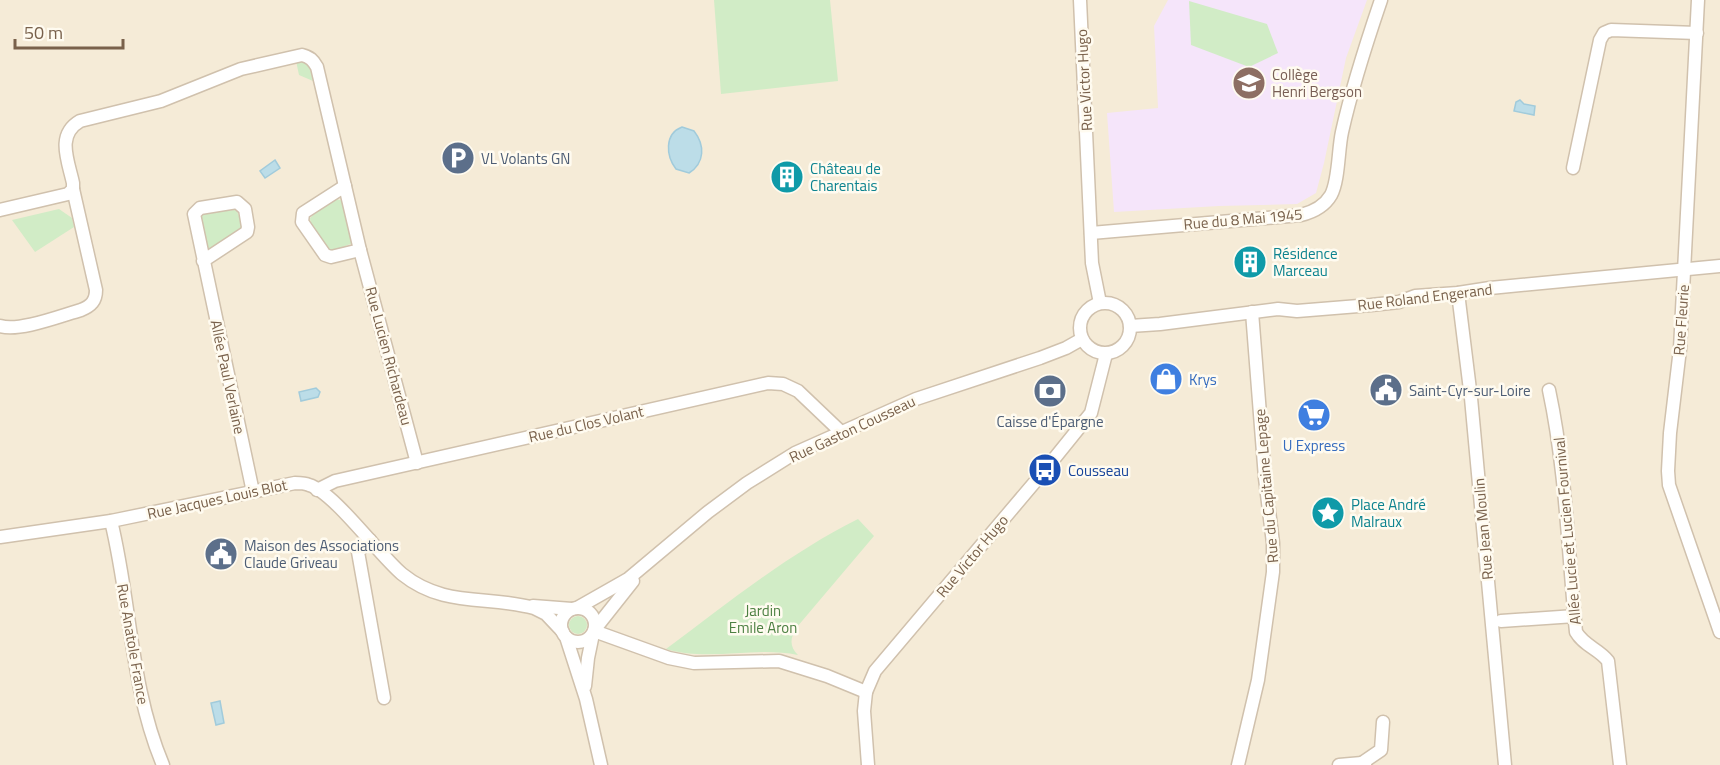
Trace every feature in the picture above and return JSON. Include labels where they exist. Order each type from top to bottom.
[{"type":"street","name":"Rue Victor Hugo","points":[[1080,0],[1092,263],[1100,303]]},
{"type":"street","name":"Rue du 8 Mai 1945","points":[[1091,233],[1301,215],[1321,207],[1331,195],[1334,187],[1339,147],[1357,69],[1381,0]]},
{"type":"street","name":"Rue Fleurie","points":[[1698,0],[1680,350],[1668,471],[1669,485],[1720,632]]},
{"type":"street","points":[[1573,168],[1600,40],[1604,33],[1611,30],[1697,33]]},
{"type":"street","name":"Rue Lucien Richardeau","points":[[73,189],[65,145],[70,126],[80,121],[161,101],[241,69],[302,55],[314,61],[360,250],[417,463]]},
{"type":"street","points":[[345,186],[303,213],[302,222],[325,255],[331,257],[360,250]]},
{"type":"street","points":[[0,210],[68,194],[73,189]]},
{"type":"street","points":[[0,326],[11,327],[35,322],[81,310],[89,307],[93,302],[96,290],[73,189]]},
{"type":"street","name":"Allée Paul Verlaine","points":[[203,261],[246,232],[248,227],[245,209],[237,202],[200,208],[194,214],[203,261],[253,492]]},
{"type":"street","name":"Rue Roland Engerand","points":[[1130,326],[1278,309],[1297,311],[1371,305],[1399,302],[1415,296],[1720,266]]},
{"type":"street","name":"Rue Jean Moulin","points":[[1458,293],[1471,398],[1505,765]]},
{"type":"street","points":[[1100,303],[1111,303],[1121,307],[1127,315],[1130,326],[1129,334],[1122,347],[1116,352],[1106,354],[1097,353],[1088,348],[1082,339],[1080,330],[1085,313],[1092,306],[1100,303]]},
{"type":"street","name":"Rue du Capitaine Lepage","points":[[1238,765],[1258,680],[1273,572],[1273,543],[1265,478],[1252,312]]},
{"type":"street","name":"Rue Gaston Cousseau","points":[[575,609],[628,579],[676,537],[747,483],[795,453],[916,399],[1040,358],[1082,339]]},
{"type":"street","name":"Rue Victor Hugo","points":[[868,765],[864,711],[866,692],[875,671],[1046,470],[1091,413],[1106,354]]},
{"type":"street","name":"Rue du Clos Volant","points":[[317,490],[335,481],[768,383],[783,384],[798,390],[840,431]]},
{"type":"street","name":"Allée Lucie et Lucien Fournival","points":[[1549,390],[1558,429],[1576,632],[1608,661],[1620,765]]},
{"type":"street","name":"Rue Jacques Louis Blot","points":[[0,537],[111,521],[296,483],[311,485],[330,498],[402,574],[422,586],[441,596],[526,606],[546,614],[564,635],[586,699],[602,765]]},
{"type":"street","name":"Rue Anatole France","points":[[111,521],[138,683],[150,730],[163,765]]},
{"type":"street","points":[[370,540],[358,552],[384,698]]},
{"type":"street","name":"Rue Gaston Cousseau","points":[[594,631],[647,564]]},
{"type":"street","points":[[526,606],[583,609],[592,615],[594,631],[586,674],[586,699]]},
{"type":"street","points":[[575,609],[567,612],[562,621],[564,635],[576,642],[581,642],[594,631]]},
{"type":"street","points":[[1501,621],[1575,616]]},
{"type":"street","points":[[594,631],[669,658],[694,663],[779,661],[827,675],[866,692]]},
{"type":"street","points":[[1339,765],[1364,764],[1381,750],[1383,722]]},
{"type":"shaded area","points":[[0,0],[1720,0],[1720,765],[0,765]]},
{"type":"shaded area","name":"Collège Henri Bergson","points":[[1168,0],[1367,0],[1346,58],[1316,193],[1297,204],[1114,212],[1107,113],[1158,108],[1154,26]]},
{"type":"green space","points":[[714,0],[830,0],[838,81],[721,94]]},
{"type":"green space","points":[[1189,1],[1267,24],[1278,53],[1249,67],[1191,45]]},
{"type":"green space","points":[[301,60],[309,64],[313,81],[299,75],[296,61]]},
{"type":"green space","points":[[333,198],[343,201],[353,243],[332,251],[318,237],[310,218]]},
{"type":"green space","points":[[59,209],[72,218],[74,227],[35,252],[12,220]]},
{"type":"green space","points":[[237,211],[242,225],[241,229],[207,251],[200,218],[202,213]]},
{"type":"green space","name":"Jardin Emile Aron","points":[[858,519],[874,536],[797,627],[792,642],[798,655],[765,652],[699,654],[666,649],[783,563]]},
{"type":"green space","points":[[574,616],[582,616],[587,621],[585,632],[574,634],[569,629],[569,621]]},
{"type":"water","points":[[1520,100],[1524,104],[1535,106],[1534,115],[1514,111],[1516,102]]},
{"type":"water","points":[[682,127],[694,131],[698,136],[702,154],[698,164],[689,173],[676,169],[670,158],[668,146],[672,135]]},
{"type":"water","points":[[275,160],[280,168],[265,178],[260,171]]},
{"type":"water","points":[[316,388],[320,392],[318,397],[301,401],[299,392]]},
{"type":"water","points":[[220,701],[224,723],[216,725],[211,703]]},
{"type":"place","name":"Collège Henri Bergson","points":[[1249,83]]},
{"type":"place","name":"VL Volants GN","points":[[458,158]]},
{"type":"place","name":"Château de Charentais","points":[[787,177]]},
{"type":"place","name":"Résidence Marceau","points":[[1250,262]]},
{"type":"place","name":"Krys","points":[[1166,379]]},
{"type":"place","name":"Saint-Cyr-sur-Loire","points":[[1386,390]]},
{"type":"place","name":"Caisse d'Épargne","points":[[1050,391]]},
{"type":"place","name":"U Express","points":[[1314,415]]},
{"type":"place","name":"Cousseau","points":[[1045,470]]},
{"type":"place","name":"Place André Malraux","points":[[1328,513]]},
{"type":"place","name":"Maison des Associations Claude Griveau","points":[[221,554]]}]
